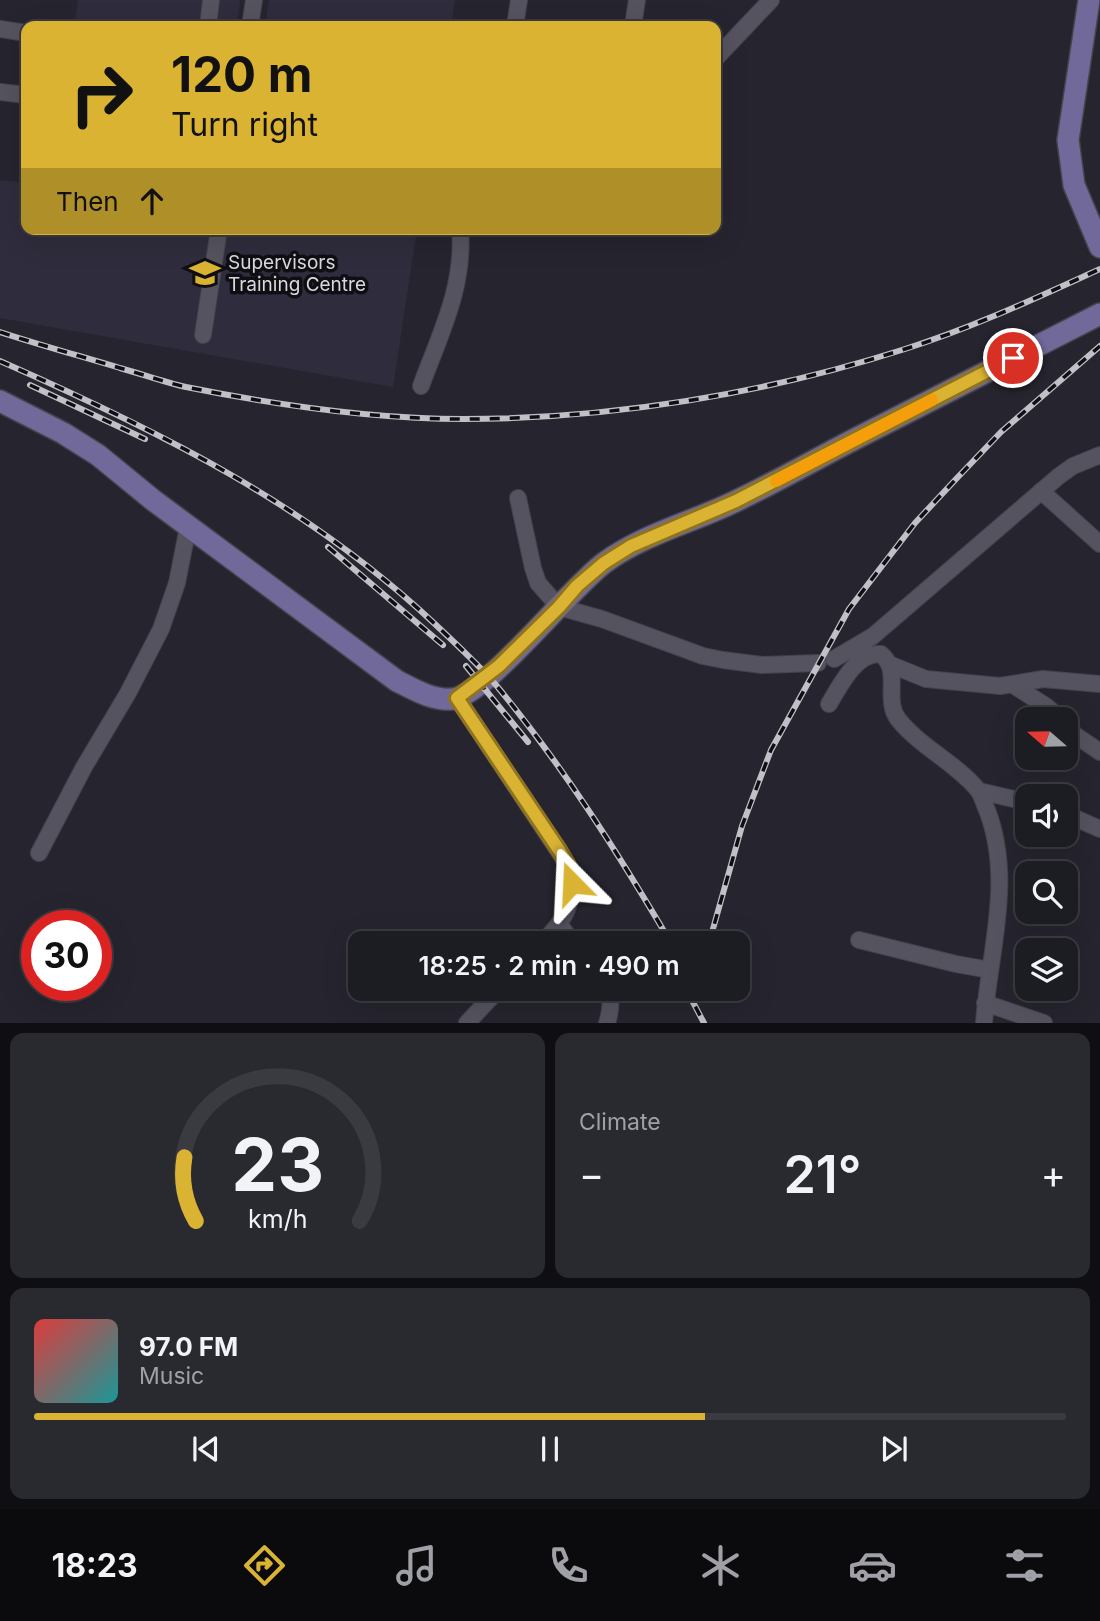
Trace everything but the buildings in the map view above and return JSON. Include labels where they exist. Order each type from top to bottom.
[{"type":"main road","points":[[1089,0],[1068,140],[1074,185],[1100,247]]},
{"type":"main road","points":[[0,401],[63,433],[98,455],[188,527],[397,681],[442,699],[457,698],[499,666],[577,586],[604,563],[631,546],[736,501],[1100,314]]},
{"type":"street","points":[[209,21],[211,0]]},
{"type":"street","points":[[251,21],[254,0]]},
{"type":"street","points":[[516,21],[519,0]]},
{"type":"street","points":[[634,21],[637,0]]},
{"type":"street","points":[[721,53],[771,0]]},
{"type":"street","points":[[0,29],[21,32]]},
{"type":"street","points":[[0,92],[21,94]]},
{"type":"street","points":[[203,335],[218,235]]},
{"type":"street","points":[[421,386],[459,278],[462,254],[460,235]]},
{"type":"street","points":[[834,659],[873,636],[1073,466],[1100,455]]},
{"type":"street","points":[[1041,491],[1100,544]]},
{"type":"street","points":[[518,498],[538,583],[559,607],[703,656],[762,665],[818,663]]},
{"type":"street","points":[[39,853],[161,629],[177,583],[188,527]]},
{"type":"street","points":[[829,704],[849,673],[867,656],[881,654],[889,664],[892,677],[891,701],[899,720],[979,791],[995,834],[999,886],[999,922],[984,1023]]},
{"type":"street","points":[[889,664],[926,679],[1013,685],[1043,679],[1100,684]]},
{"type":"street","points":[[1013,685],[1047,707]]},
{"type":"street","points":[[457,698],[569,867],[571,897],[560,925],[554,931]]},
{"type":"street","points":[[1078,737],[1100,752]]},
{"type":"street","points":[[979,791],[1015,799]]},
{"type":"street","points":[[1078,819],[1100,829]]},
{"type":"street","points":[[560,925],[564,931]]},
{"type":"street","points":[[859,940],[990,970]]},
{"type":"street","points":[[467,1023],[488,1001]]},
{"type":"street","points":[[607,1023],[611,1001]]},
{"type":"street","points":[[985,1003],[1044,1023]]},
{"type":"shaded area","points":[[78,0],[240,0],[238,21],[75,21]]},
{"type":"shaded area","points":[[269,0],[455,0],[452,21],[266,21]]},
{"type":"shaded area","name":"Supervisors Training Centre","points":[[0,180],[21,182],[21,235],[416,235],[393,387],[0,318]]},
{"type":"railway","points":[[0,332],[178,385],[254,400],[394,417],[519,418],[631,409],[687,401],[852,365],[955,332],[1100,269]]},
{"type":"railway","points":[[712,931],[742,826],[771,750],[849,609],[915,523],[957,478],[1001,432],[1100,346]]},
{"type":"railway","points":[[0,361],[117,415],[230,474],[337,543],[387,582],[475,662],[521,716],[589,811],[664,931]]},
{"type":"railway","points":[[30,385],[145,439]]},
{"type":"railway","points":[[328,547],[443,645]]},
{"type":"railway","points":[[466,666],[528,742]]},
{"type":"railway","points":[[692,1001],[704,1023]]},
{"type":"slow traffic","points":[[776,481],[932,400]]},
{"type":"place","name":"Supervisors Training Centre","points":[[205,273]]},
{"type":"route","points":[[572,883],[569,867],[559,850],[457,698],[499,666],[577,586],[604,563],[631,546],[736,501],[1013,358]]}]
